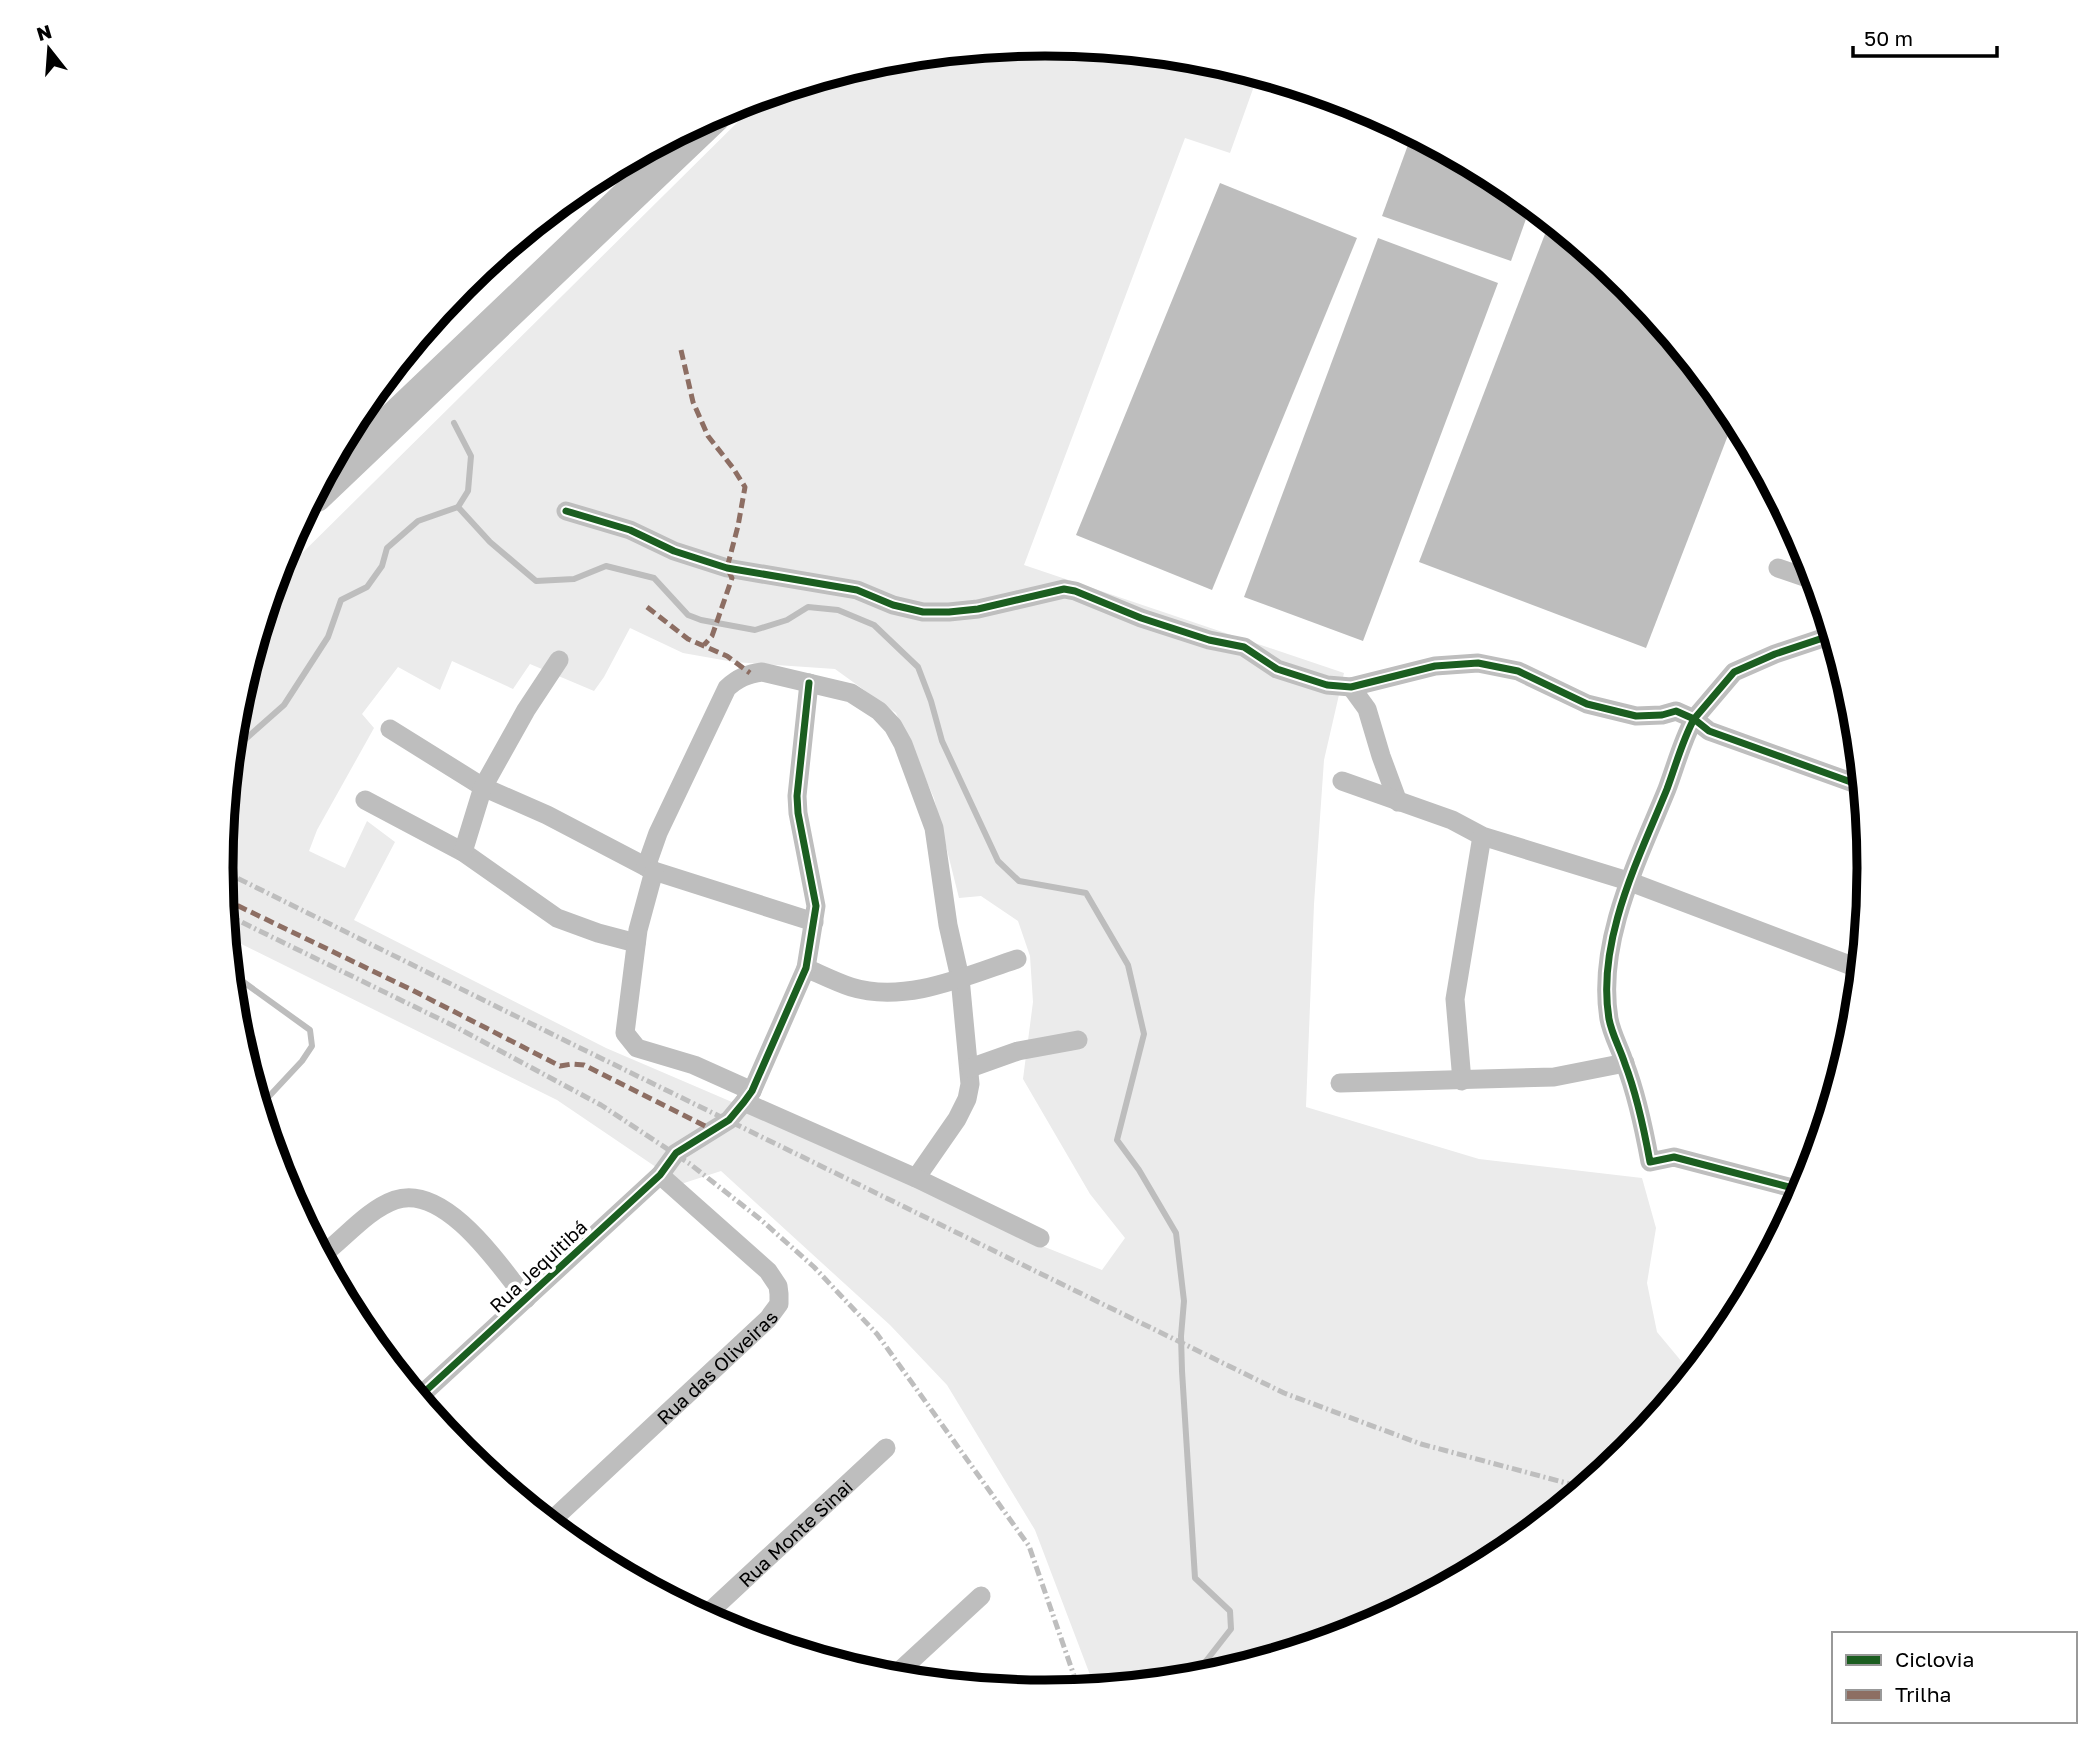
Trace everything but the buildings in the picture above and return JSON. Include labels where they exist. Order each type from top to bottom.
[{"type":"highway","points":[[334,477],[689,139]]},
{"type":"street","points":[[566,511],[630,530],[674,551],[727,568],[857,590],[893,605],[923,612],[978,609],[1053,590],[1074,591],[1141,618],[1209,640],[1244,647],[1277,669],[1327,685],[1351,687],[1435,666],[1478,663],[1518,671],[1587,704],[1636,716],[1662,715],[1676,711],[1694,719],[1709,731],[1853,783]]},
{"type":"street","points":[[1778,568],[1803,577]]},
{"type":"street","points":[[1792,1188],[1674,1157],[1650,1162],[1625,1063],[1614,1039],[1606,988],[1610,953],[1628,881],[1677,763],[1686,733],[1694,719],[1734,672],[1775,654],[1824,638]]},
{"type":"street","points":[[463,852],[483,787],[526,710],[559,660]]},
{"type":"street","points":[[916,1178],[957,1119],[967,1099],[970,1068],[960,978],[948,925],[934,828],[903,744],[893,726],[879,711],[851,693],[762,672],[750,673],[727,688],[669,810],[650,869],[636,943],[625,1033],[637,1048],[694,1065],[748,1097],[1040,1238]]},
{"type":"street","points":[[748,1097],[806,968],[814,922],[814,886],[798,813],[797,796],[809,683]]},
{"type":"street","points":[[1351,687],[1367,709],[1398,802]]},
{"type":"street","points":[[390,729],[483,787],[547,815],[650,869],[814,922]]},
{"type":"street","points":[[1342,781],[1452,820],[1482,836],[1628,881],[1852,967]]},
{"type":"street","points":[[365,800],[463,852],[557,918],[636,943]]},
{"type":"street","points":[[1462,1081],[1455,999],[1482,836]]},
{"type":"street","points":[[806,968],[852,988],[884,992],[917,990],[1017,959]]},
{"type":"street","points":[[970,1068],[1018,1051],[1078,1040]]},
{"type":"street","points":[[1340,1083],[1554,1077],[1625,1063]]},
{"type":"street","name":"Rua Jequitibá","points":[[425,1392],[660,1174],[676,1153],[729,1120],[748,1097]]},
{"type":"street","name":"Rua das Oliveiras","points":[[555,1516],[723,1363],[768,1319],[779,1304],[778,1286],[768,1271],[660,1174]]},
{"type":"street","points":[[328,1250],[393,1200],[411,1197],[453,1216],[478,1239],[526,1298]]},
{"type":"street","name":"Rua Monte Sinai","points":[[713,1609],[886,1448]]},
{"type":"street","points":[[903,1668],[981,1596]]},
{"type":"shaded area","points":[[1046,56],[1152,63],[1255,84],[1230,153],[1185,138],[1024,565],[1344,673],[1324,760],[1314,904],[1306,1107],[1479,1159],[1642,1178],[1656,1228],[1647,1283],[1657,1332],[1686,1367],[1620,1443],[1540,1513],[1452,1572],[1405,1597],[1307,1638],[1256,1653],[1152,1674],[1092,1679],[1035,1530],[947,1385],[890,1325],[721,1171],[681,1184],[557,1100],[237,942],[233,868],[240,762],[261,658],[276,607],[294,562],[746,114],[784,99],[887,72],[992,58]],"holes":[[[630,628],[683,653],[734,662],[835,669],[896,713],[934,798],[959,898],[981,896],[1018,921],[1030,956],[1033,1002],[1023,1079],[1090,1194],[1125,1238],[1102,1270],[1030,1241],[811,1136],[606,1048],[354,920],[395,842],[367,821],[345,868],[309,851],[317,830],[374,728],[362,714],[398,667],[440,690],[452,661],[513,689],[530,664],[594,691]]]},
{"type":"shaded area","points":[[1409,142],[1452,165],[1527,215],[1511,261],[1382,216]]},
{"type":"shaded area","points":[[1220,183],[1357,238],[1212,590],[1076,535]]},
{"type":"shaded area","points":[[1547,230],[1620,294],[1656,333],[1690,374],[1730,431],[1646,648],[1419,562]]},
{"type":"shaded area","points":[[1378,238],[1498,283],[1363,641],[1244,597]]},
{"type":"waterway","points":[[244,741],[284,705],[328,637],[341,600],[367,587],[382,566],[387,548],[418,521],[458,507],[468,491],[471,456],[454,423]]},
{"type":"waterway","points":[[458,507],[490,542],[536,581],[574,579],[606,566],[654,578],[688,615],[701,620],[755,630],[787,620],[808,607],[838,610],[874,625],[918,667],[942,741],[998,861],[1019,881],[1086,893],[1128,965],[1144,1034],[1117,1140],[1139,1170],[1176,1233],[1184,1301],[1182,1371],[1195,1578],[1230,1611],[1231,1629],[1203,1665]]},
{"type":"waterway","points":[[241,980],[310,1030],[312,1046],[302,1061],[267,1099]]},
{"type":"railway","points":[[233,876],[1284,1393],[1421,1444],[1574,1485]]},
{"type":"railway","points":[[235,919],[456,1027],[601,1105],[690,1164],[760,1219],[814,1267],[877,1334],[1029,1546],[1075,1680]]},
{"type":"marked path","points":[[681,350],[693,402],[708,436],[745,487],[727,568],[732,578],[712,636],[704,645]]},
{"type":"marked path","points":[[647,607],[688,639],[727,656],[750,673]]},
{"type":"marked path","points":[[234,904],[412,990],[560,1066],[584,1065],[713,1130]]},
{"type":"cycle path","points":[[566,511],[630,530],[674,551],[727,568],[857,590],[893,605],[923,612],[978,609],[1064,589],[1075,591],[1141,618],[1209,640],[1244,647],[1277,669],[1327,685],[1351,687],[1435,666],[1478,663],[1518,671],[1587,704],[1636,716],[1662,715],[1676,711],[1694,719],[1734,672],[1775,654],[1824,638]]},
{"type":"cycle path","points":[[425,1392],[660,1175],[676,1153],[729,1120],[752,1091],[806,968],[816,906],[797,796],[809,683]]},
{"type":"cycle path","points":[[1792,1188],[1674,1157],[1650,1162],[1633,1088],[1609,1019],[1609,960],[1614,930],[1633,872],[1694,719],[1709,731],[1853,783]]}]
